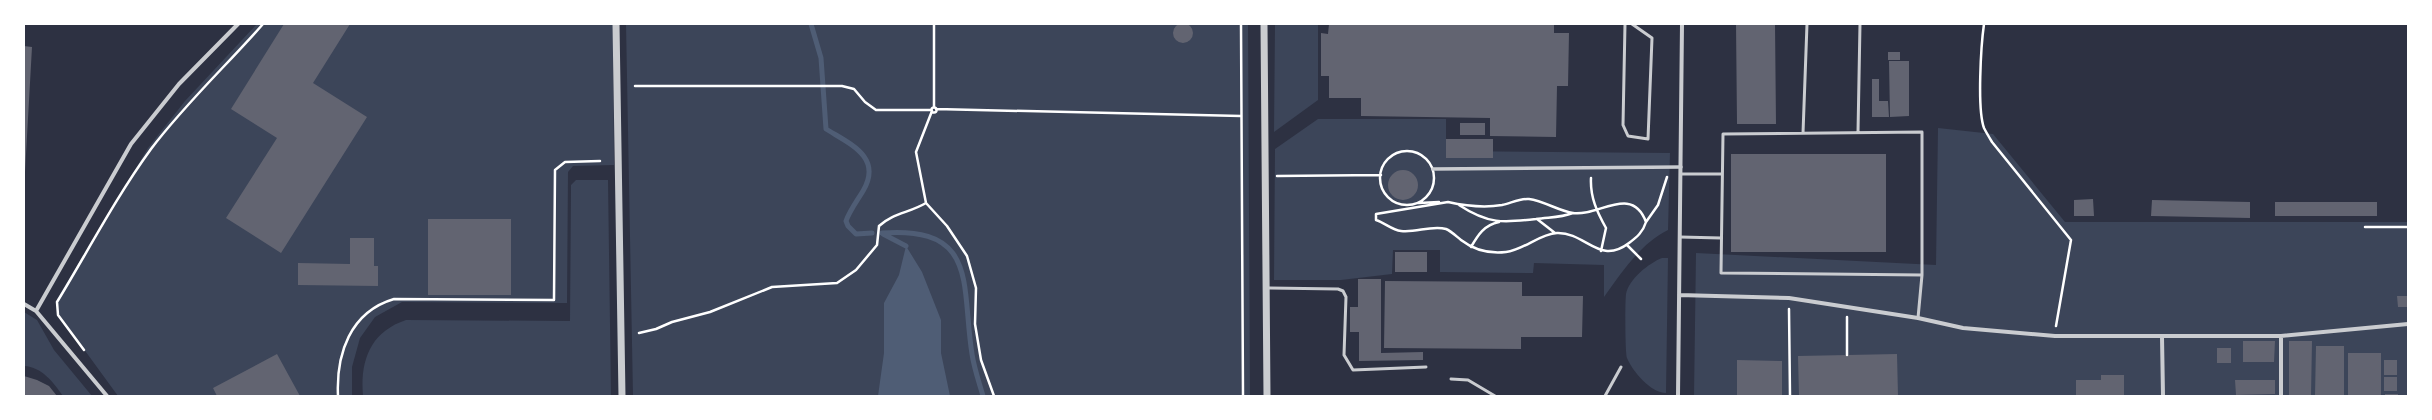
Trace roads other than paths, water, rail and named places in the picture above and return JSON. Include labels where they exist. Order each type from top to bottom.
[{"type":"street","points":[[36,311],[131,144],[179,84],[238,24]]},
{"type":"street","points":[[616,24],[622,396]]},
{"type":"street","points":[[1264,24],[1267,396]]},
{"type":"street","points":[[1678,396],[1682,24]]},
{"type":"street","points":[[1433,168],[1681,167]]},
{"type":"street","points":[[1679,295],[1789,298],[1918,318],[1963,328],[2055,336],[2281,336],[2408,324]]},
{"type":"street","points":[[24,304],[36,311],[107,396]]},
{"type":"street","points":[[2281,336],[2281,396]]},
{"type":"street","points":[[2162,337],[2163,396]]},
{"type":"lane","points":[[1626,24],[1623,126],[1628,136],[1648,139],[1652,38],[1632,24]]},
{"type":"lane","points":[[1803,133],[1807,24]]},
{"type":"lane","points":[[1858,132],[1860,24]]},
{"type":"lane","points":[[1918,318],[1922,275],[1922,132],[1723,134],[1721,273],[1922,275]]},
{"type":"lane","points":[[1681,174],[1722,174]]},
{"type":"lane","points":[[1680,237],[1721,238]]},
{"type":"lane","points":[[1266,288],[1338,289],[1343,291],[1346,297],[1344,355],[1353,370],[1426,367]]},
{"type":"lane","points":[[1604,396],[1621,367]]},
{"type":"lane","points":[[1451,379],[1468,380],[1496,396]]},
{"type":"waterway","points":[[811,24],[821,58],[826,129],[854,146],[866,160],[869,169],[868,179],[863,191],[846,221],[848,226],[856,234],[872,233]]},
{"type":"waterway","points":[[882,233],[913,233],[935,239],[950,250],[959,265],[964,284],[972,354],[983,396]]},
{"type":"waterway","points":[[883,234],[906,246]]}]
